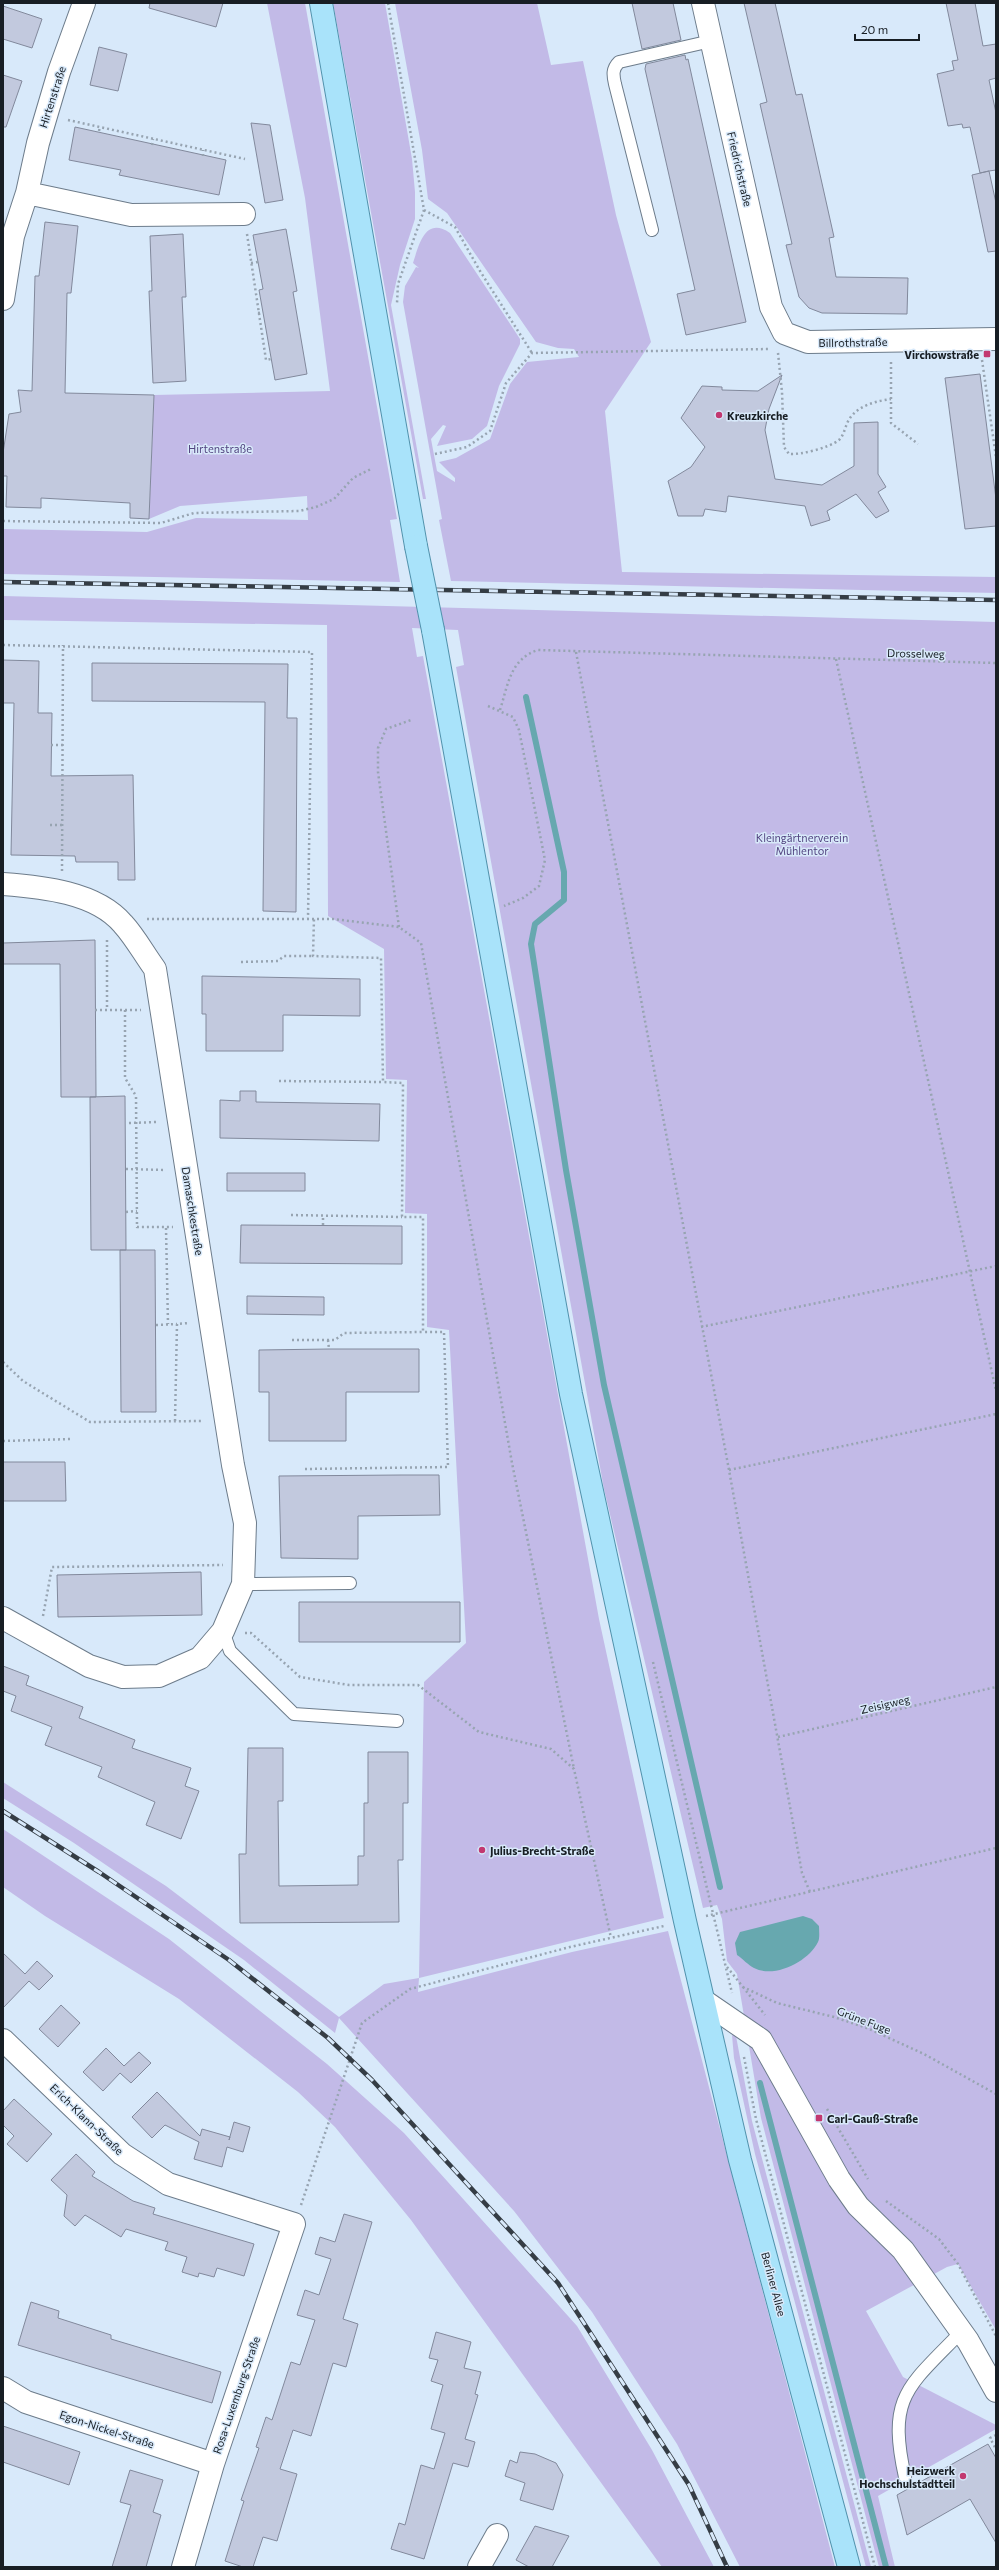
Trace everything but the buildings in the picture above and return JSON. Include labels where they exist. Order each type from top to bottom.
[{"type":"main road","name":"Berliner Allee","points":[[321,3],[416,546],[433,630],[571,1394],[685,1921],[740,2160],[849,2567]]},
{"type":"street","name":"Hirtenstraße","points":[[3,299],[8,236],[27,193],[46,115],[84,3]]},
{"type":"street","name":"Friedrichstraße","points":[[703,3],[771,307],[781,341]]},
{"type":"street","points":[[27,193],[131,215],[244,214]]},
{"type":"street","name":"Billrothstraße","points":[[781,341],[988,340]]},
{"type":"street","name":"Damaschkestraße","points":[[3,884],[31,886],[94,901],[115,917],[155,969],[210,1323],[245,1523],[244,1574],[223,1631]]},
{"type":"street","points":[[3,1618],[89,1666],[123,1678],[159,1676],[200,1658],[223,1631]]},
{"type":"street","points":[[704,2001],[738,2022],[762,2040],[839,2179],[858,2206],[903,2250],[961,2332],[996,2392]]},
{"type":"street","name":"Erich-Klann-Straße","points":[[3,2040],[122,2154],[161,2180],[168,2184],[294,2224]]},
{"type":"street","name":"Rosa-Luxemburg-Straße","points":[[183,2567],[213,2464],[294,2224]]},
{"type":"street","name":"Egon-Nickel-Straße","points":[[3,2388],[26,2402],[213,2464]]},
{"type":"street","points":[[479,2567],[497,2535]]},
{"type":"lane","points":[[652,230],[615,84],[613,74],[615,67],[619,62],[711,41]]},
{"type":"lane","points":[[244,1574],[350,1583]]},
{"type":"lane","points":[[223,1631],[230,1651],[294,1714],[397,1721]]},
{"type":"lane","points":[[904,2477],[897,2427],[901,2405],[913,2382],[961,2332]]},
{"type":"path","points":[[388,3],[424,210],[398,284],[397,307]]},
{"type":"path","points":[[46,115],[245,159]]},
{"type":"path","points":[[99,131],[100,127]]},
{"type":"path","points":[[152,145],[153,139]]},
{"type":"path","points":[[203,150],[203,156]]},
{"type":"path","points":[[424,210],[456,227],[480,272],[532,353]]},
{"type":"path","points":[[244,214],[266,360],[271,359]]},
{"type":"path","points":[[251,263],[258,262]]},
{"type":"path","points":[[258,313],[263,312]]},
{"type":"path","points":[[988,340],[996,458]]},
{"type":"path","points":[[435,454],[467,447],[490,431],[506,383],[532,353],[781,341],[784,447],[788,454],[799,455],[838,441],[843,435],[850,418],[860,409],[877,401],[891,399]]},
{"type":"path","points":[[891,341],[891,423],[918,444]]},
{"type":"path","points":[[3,521],[161,523],[194,513],[299,511],[316,507],[334,499],[353,478],[370,469]]},
{"type":"path","points":[[3,645],[63,645],[312,652],[308,918]]},
{"type":"path","points":[[62,893],[63,645]]},
{"type":"path","name":"Drosselweg","points":[[500,710],[514,667],[524,656],[538,650],[996,663]]},
{"type":"path","points":[[576,652],[701,1327],[729,1470],[802,1873],[810,1892]]},
{"type":"path","points":[[836,659],[996,1391]]},
{"type":"path","points":[[488,706],[500,710],[512,717],[519,730],[545,860],[539,886],[523,898],[503,906]]},
{"type":"path","points":[[400,928],[378,772],[378,748],[386,729],[411,720]]},
{"type":"path","points":[[52,745],[63,745]]},
{"type":"path","points":[[50,825],[62,825]]},
{"type":"path","points":[[502,898],[505,914]]},
{"type":"path","points":[[108,1010],[115,917],[139,919],[314,918],[400,928],[421,943],[512,1463],[574,1769],[611,1938]]},
{"type":"path","points":[[313,956],[314,918]]},
{"type":"path","points":[[241,962],[278,961],[284,956],[381,958],[383,1082]]},
{"type":"path","points":[[95,1010],[161,1009]]},
{"type":"path","points":[[125,1010],[125,1078],[136,1096],[137,1227],[195,1227]]},
{"type":"path","points":[[279,1081],[403,1083],[402,1217]]},
{"type":"path","points":[[129,1123],[179,1122]]},
{"type":"path","points":[[126,1169],[186,1170]]},
{"type":"path","points":[[126,1212],[137,1211]]},
{"type":"path","points":[[291,1216],[422,1216],[423,1332]]},
{"type":"path","points":[[323,1216],[323,1225]]},
{"type":"path","points":[[166,1228],[168,1324]]},
{"type":"path","points":[[701,1327],[996,1266]]},
{"type":"path","points":[[156,1325],[210,1323]]},
{"type":"path","points":[[175,1421],[177,1324]]},
{"type":"path","points":[[292,1340],[335,1340],[344,1333],[444,1332],[448,1467],[305,1469]]},
{"type":"path","points":[[328,1340],[329,1350]]},
{"type":"path","points":[[3,1362],[22,1381],[90,1422],[226,1421]]},
{"type":"path","points":[[729,1470],[996,1414]]},
{"type":"path","points":[[3,1441],[71,1439]]},
{"type":"path","points":[[39,1638],[52,1567],[244,1574]]},
{"type":"path","points":[[223,1631],[250,1633],[300,1677],[349,1685],[418,1685],[479,1732],[551,1749],[574,1769]]},
{"type":"path","points":[[651,1654],[714,1914],[996,1848]]},
{"type":"path","name":"Zeisigweg","points":[[778,1737],[996,1687]]},
{"type":"path","name":"Grüne Fuge","points":[[714,1914],[727,1967],[743,1987],[777,2003],[834,2016],[867,2028],[924,2054],[996,2094]]},
{"type":"path","points":[[294,2224],[323,2143],[362,2023],[410,1989],[611,1938],[685,1921]]},
{"type":"path","points":[[743,1987],[766,2016]]},
{"type":"path","points":[[738,2022],[756,2119],[875,2567]]},
{"type":"path","points":[[825,2106],[869,2180]]},
{"type":"path","points":[[883,2198],[939,2239],[958,2264],[996,2336]]},
{"type":"path","points":[[996,2435],[990,2438],[996,2448]]},
{"type":"green space","points":[[267,3],[305,3],[397,519],[390,520],[400,582],[3,574],[3,529],[147,532],[196,518],[308,520],[307,496],[180,506],[149,519],[154,395],[330,391],[305,198]]},
{"type":"green space","points":[[333,3],[385,3],[412,159],[415,192],[415,219],[400,265],[391,305],[426,499],[423,499]]},
{"type":"green space","points":[[395,3],[537,3],[551,65],[583,61],[616,215],[651,342],[605,411],[622,572],[996,577],[996,593],[451,581],[439,520],[442,519],[403,302],[405,286],[416,267],[419,268],[413,263],[424,235],[429,230],[435,228],[450,233],[520,339],[520,344],[499,386],[487,426],[472,439],[437,446],[446,426],[443,425],[431,439],[437,471],[455,482],[455,478],[439,462],[456,458],[490,439],[510,384],[527,362],[579,357],[574,349],[558,348],[536,342],[447,213],[428,199],[422,150]]},
{"type":"green space","name":"Kleingärtnerverein Mühlentor","points":[[3,596],[996,622],[996,2330],[958,2264],[947,2267],[866,2311],[903,2377],[996,2425],[996,2429],[878,2496],[895,2567],[879,2567],[761,2118],[737,1974],[727,1961],[722,1919],[717,1905],[703,1908],[604,1489],[456,667],[464,665],[458,630],[412,628],[417,657],[423,656],[599,1619],[664,1918],[419,1978],[424,1682],[466,1643],[449,1330],[427,1327],[427,1214],[405,1213],[407,1080],[386,1079],[384,949],[328,916],[327,625],[3,620]]},
{"type":"green space","points":[[3,1782],[166,1886],[339,2017],[384,1984],[419,1978],[418,1992],[572,1952],[668,1931],[835,2567],[740,2567],[677,2444],[592,2312],[514,2211],[339,2018],[335,2033],[244,1960],[74,1843],[3,1798]]},
{"type":"green space","points":[[3,1829],[169,1939],[327,2064],[404,2133],[577,2326],[652,2450],[714,2567],[662,2567],[411,2220],[335,2127],[298,2092],[179,1999],[45,1916],[3,1887]]},
{"type":"green space","points":[[732,2035],[736,2036],[752,2121],[871,2567],[866,2567],[755,2154],[734,2058]]},
{"type":"shaded area","points":[[803,1916],[812,1919],[819,1926],[819,1936],[818,1942],[814,1949],[799,1961],[781,1970],[762,1971],[752,1967],[737,1955],[735,1943],[740,1932]]},
{"type":"waterway","points":[[526,697],[564,872],[564,900],[535,924],[531,944],[566,1170],[604,1385],[720,1887]]},
{"type":"waterway","points":[[760,2083],[886,2567]]},
{"type":"railway","points":[[3,582],[996,600]]},
{"type":"railway","points":[[3,1811],[99,1872],[229,1960],[328,2038],[372,2080],[558,2283],[689,2485],[727,2567]]},
{"type":"place","name":"Virchowstraße","points":[[987,354]]},
{"type":"place","name":"Kreuzkirche","points":[[719,415]]},
{"type":"place","name":"Julius-Brecht-Straße","points":[[482,1850]]},
{"type":"place","name":"Carl-Gauß-Straße","points":[[819,2118]]},
{"type":"place","name":"Heizwerk Hochschulstadtteil","points":[[963,2476]]}]
